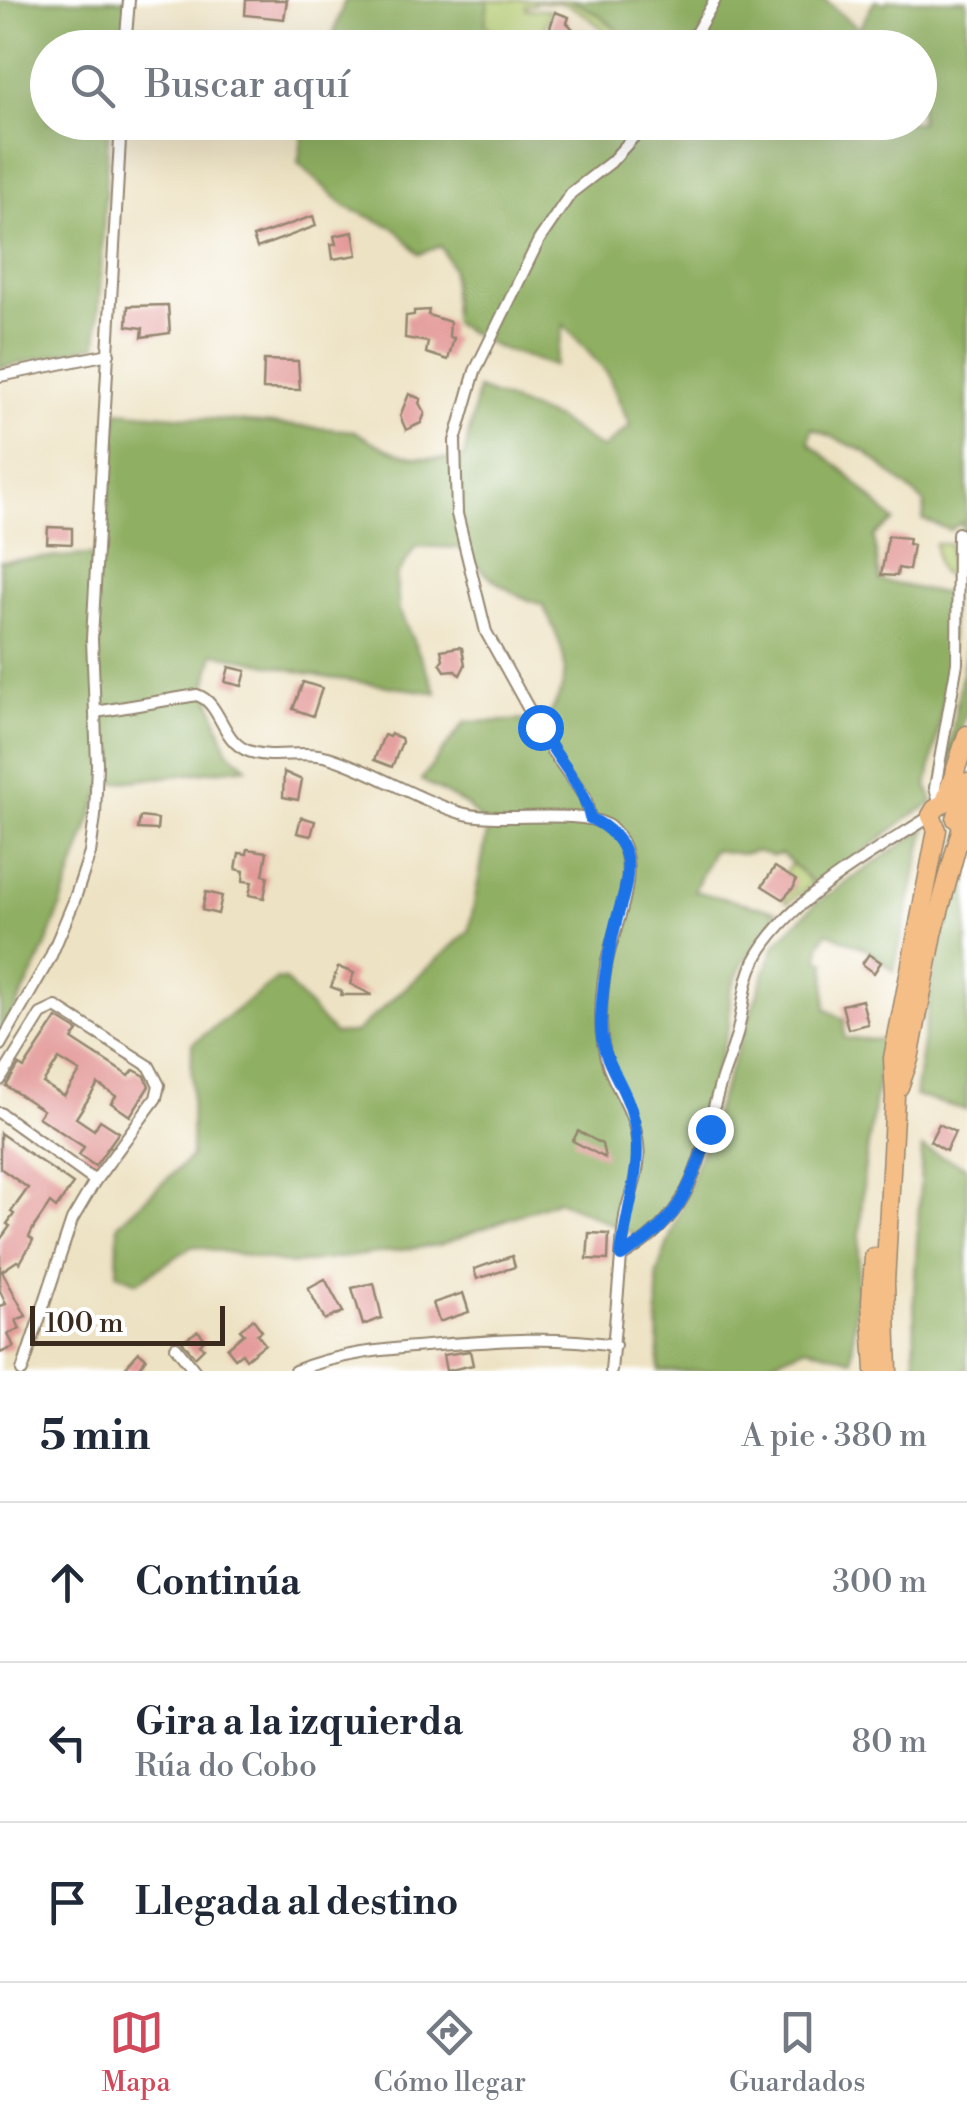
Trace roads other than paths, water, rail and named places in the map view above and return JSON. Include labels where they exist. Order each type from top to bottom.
[{"type":"main road","points":[[953,808],[945,802],[967,735]]},
{"type":"main road","points":[[888,1371],[885,1283],[895,1096],[893,1058],[926,886],[967,760]]},
{"type":"main road","points":[[895,1096],[909,1059],[953,808],[967,782]]},
{"type":"main road","points":[[875,1371],[871,1302],[876,1231],[888,1210]]},
{"type":"street","points":[[126,30],[129,0]]},
{"type":"street","points":[[698,30],[715,0]]},
{"type":"street","points":[[0,1045],[50,958],[90,853],[96,799],[92,638],[120,140]]},
{"type":"street","points":[[590,818],[585,798],[552,751],[486,632],[457,514],[455,442],[475,371],[538,240],[571,193],[611,162],[631,140]]},
{"type":"street","points":[[0,376],[109,354]]},
{"type":"street","points":[[621,1256],[652,1238],[690,1190],[738,1032],[740,1003],[756,959],[776,929],[816,894],[953,808],[934,788],[957,663],[958,533]]},
{"type":"street","points":[[96,712],[197,695],[210,704],[228,735],[245,750],[329,757],[480,818],[590,818],[610,827],[628,858],[627,883],[605,970],[600,1026],[608,1067],[632,1110],[639,1149],[637,1178],[625,1214],[611,1371]]},
{"type":"street","points":[[0,1080],[40,1014],[56,1008],[149,1066],[160,1086],[156,1098],[95,1180],[72,1220],[22,1371]]},
{"type":"street","points":[[0,1113],[95,1180]]},
{"type":"street","points":[[295,1371],[316,1362],[367,1351],[494,1340],[562,1337],[615,1344]]},
{"type":"street","points":[[176,1348],[194,1371]]}]
